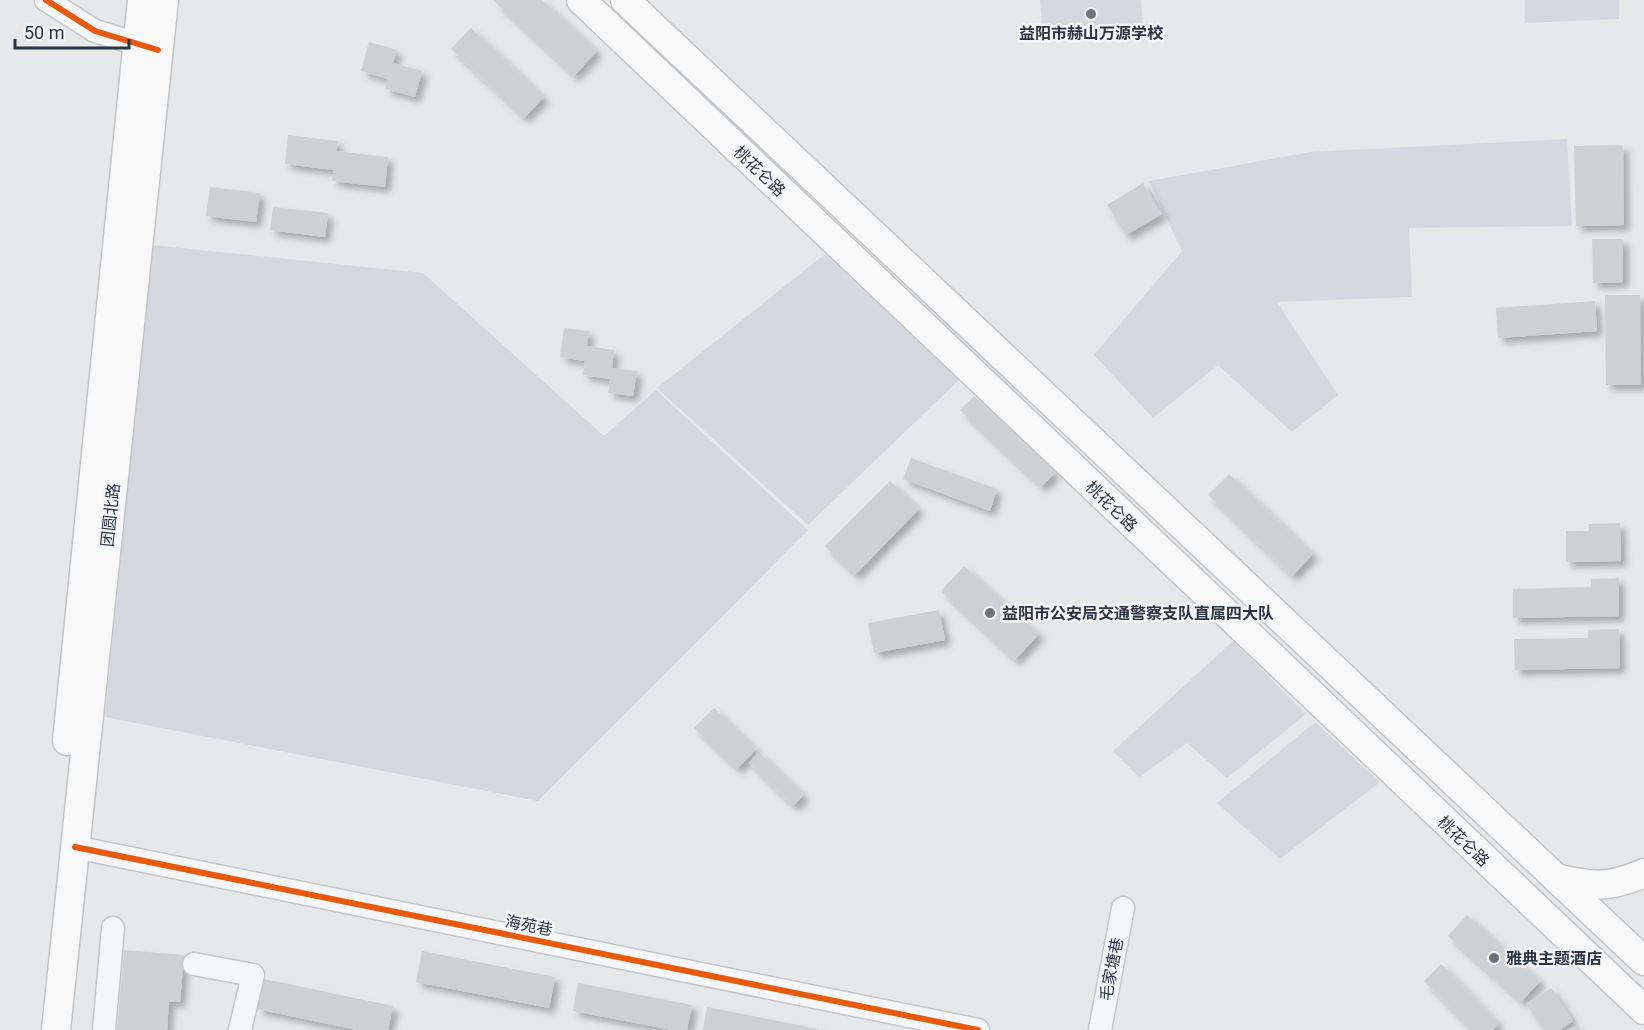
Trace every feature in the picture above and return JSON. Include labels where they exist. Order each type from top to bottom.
[{"type":"main road","name":"团圆北路","points":[[56,1030],[75,847],[148,47],[142,0]]},
{"type":"main road","name":"团圆北路","points":[[36,1030],[148,47],[164,0]]},
{"type":"main road","name":"桃花仑路","points":[[581,0],[1644,1010]]},
{"type":"main road","name":"桃花仑路","points":[[626,0],[1644,961]]},
{"type":"main road","points":[[1555,878],[1588,886],[1621,883],[1644,873]]},
{"type":"street","points":[[46,0],[95,32],[148,47]]},
{"type":"street","name":"海苑巷","points":[[75,847],[978,1030]]},
{"type":"street","name":"毛家塘巷","points":[[1100,1030],[1123,908]]},
{"type":"street","points":[[104,1030],[112,928]]},
{"type":"street","points":[[194,964],[253,975],[240,1030]]},
{"type":"shaded area","name":"益阳市赫山万源学校","points":[[1040,0],[1141,0],[1143,28],[1043,39]]},
{"type":"shaded area","points":[[1525,0],[1619,0],[1619,19],[1525,23]]},
{"type":"shaded area","points":[[1567,139],[1572,226],[1409,228],[1412,297],[1277,302],[1338,395],[1292,432],[1218,365],[1153,418],[1094,355],[1182,251],[1149,181],[1311,152]]},
{"type":"shaded area","points":[[152,245],[423,273],[604,436],[656,390],[808,530],[538,801],[105,717]]},
{"type":"shaded area","points":[[825,254],[959,380],[808,525],[657,388]]},
{"type":"shaded area","points":[[1233,641],[1306,714],[1227,778],[1187,743],[1139,777],[1113,751]]},
{"type":"shaded area","points":[[1315,722],[1380,782],[1280,859],[1217,803]]},
{"type":"building","points":[[493,0],[542,0],[597,51],[574,76]]},
{"type":"building","points":[[471,28],[544,97],[524,118],[451,49]]},
{"type":"building","points":[[369,42],[397,50],[393,63],[422,71],[415,97],[385,89],[388,79],[361,71]]},
{"type":"building","points":[[288,135],[338,141],[336,151],[388,157],[385,187],[332,181],[334,170],[285,164]]},
{"type":"building","points":[[1623,145],[1624,225],[1576,226],[1574,146]]},
{"type":"building","points":[[1143,183],[1162,214],[1126,235],[1107,205]]},
{"type":"building","points":[[210,187],[260,193],[256,222],[206,216]]},
{"type":"building","points":[[273,207],[328,213],[325,237],[270,230]]},
{"type":"building","points":[[1592,239],[1623,239],[1623,282],[1593,283]]},
{"type":"building","points":[[1605,295],[1640,295],[1641,385],[1606,385]]},
{"type":"building","points":[[1595,301],[1597,331],[1498,338],[1496,308]]},
{"type":"building","points":[[564,328],[589,331],[587,346],[614,350],[612,368],[637,371],[633,396],[608,393],[610,379],[583,375],[585,361],[560,357]]},
{"type":"building","points":[[974,396],[1055,473],[1041,487],[960,410]]},
{"type":"building","points":[[911,458],[997,489],[990,511],[903,479]]},
{"type":"building","points":[[1229,474],[1313,554],[1292,576],[1208,495]]},
{"type":"building","points":[[890,481],[919,509],[855,575],[825,546]]},
{"type":"building","points":[[1620,523],[1621,561],[1566,562],[1566,531],[1589,531],[1589,524]]},
{"type":"building","name":"益阳市公安局交通警察支队直属四大队","points":[[964,566],[1039,634],[1015,660],[941,591]]},
{"type":"building","points":[[1619,578],[1619,616],[1513,618],[1513,589],[1591,587],[1591,579]]},
{"type":"building","points":[[939,610],[945,640],[874,653],[868,623]]},
{"type":"building","points":[[1619,629],[1620,668],[1515,670],[1514,639],[1588,638],[1588,630]]},
{"type":"building","points":[[714,708],[756,749],[737,769],[694,728]]},
{"type":"building","points":[[759,752],[804,795],[793,806],[749,763]]},
{"type":"building","name":"雅典主题酒店","points":[[1467,915],[1540,981],[1521,1002],[1448,936]]},
{"type":"building","points":[[124,950],[184,955],[180,1002],[169,1001],[167,1030],[117,1030]]},
{"type":"building","points":[[422,951],[555,977],[549,1008],[416,982]]},
{"type":"building","points":[[1441,964],[1499,1024],[1493,1030],[1472,1030],[1424,981]]},
{"type":"building","points":[[264,979],[393,1006],[388,1030],[357,1030],[257,1009]]},
{"type":"building","points":[[578,983],[692,1005],[687,1030],[673,1030],[573,1011]]},
{"type":"building","points":[[1551,988],[1573,1021],[1560,1030],[1544,1030],[1526,1004]]},
{"type":"building","points":[[707,1007],[819,1029],[819,1030],[703,1030]]},
{"type":"building","points":[[1579,1025],[1580,1030],[1567,1030]]},
{"type":"cycle path","points":[[46,0],[95,31],[158,50]]},
{"type":"cycle path","points":[[75,847],[978,1030]]},
{"type":"place","name":"益阳市赫山万源学校","points":[[1091,14]]},
{"type":"place","name":"益阳市公安局交通警察支队直属四大队","points":[[990,613]]},
{"type":"place","name":"雅典主题酒店","points":[[1494,958]]}]
